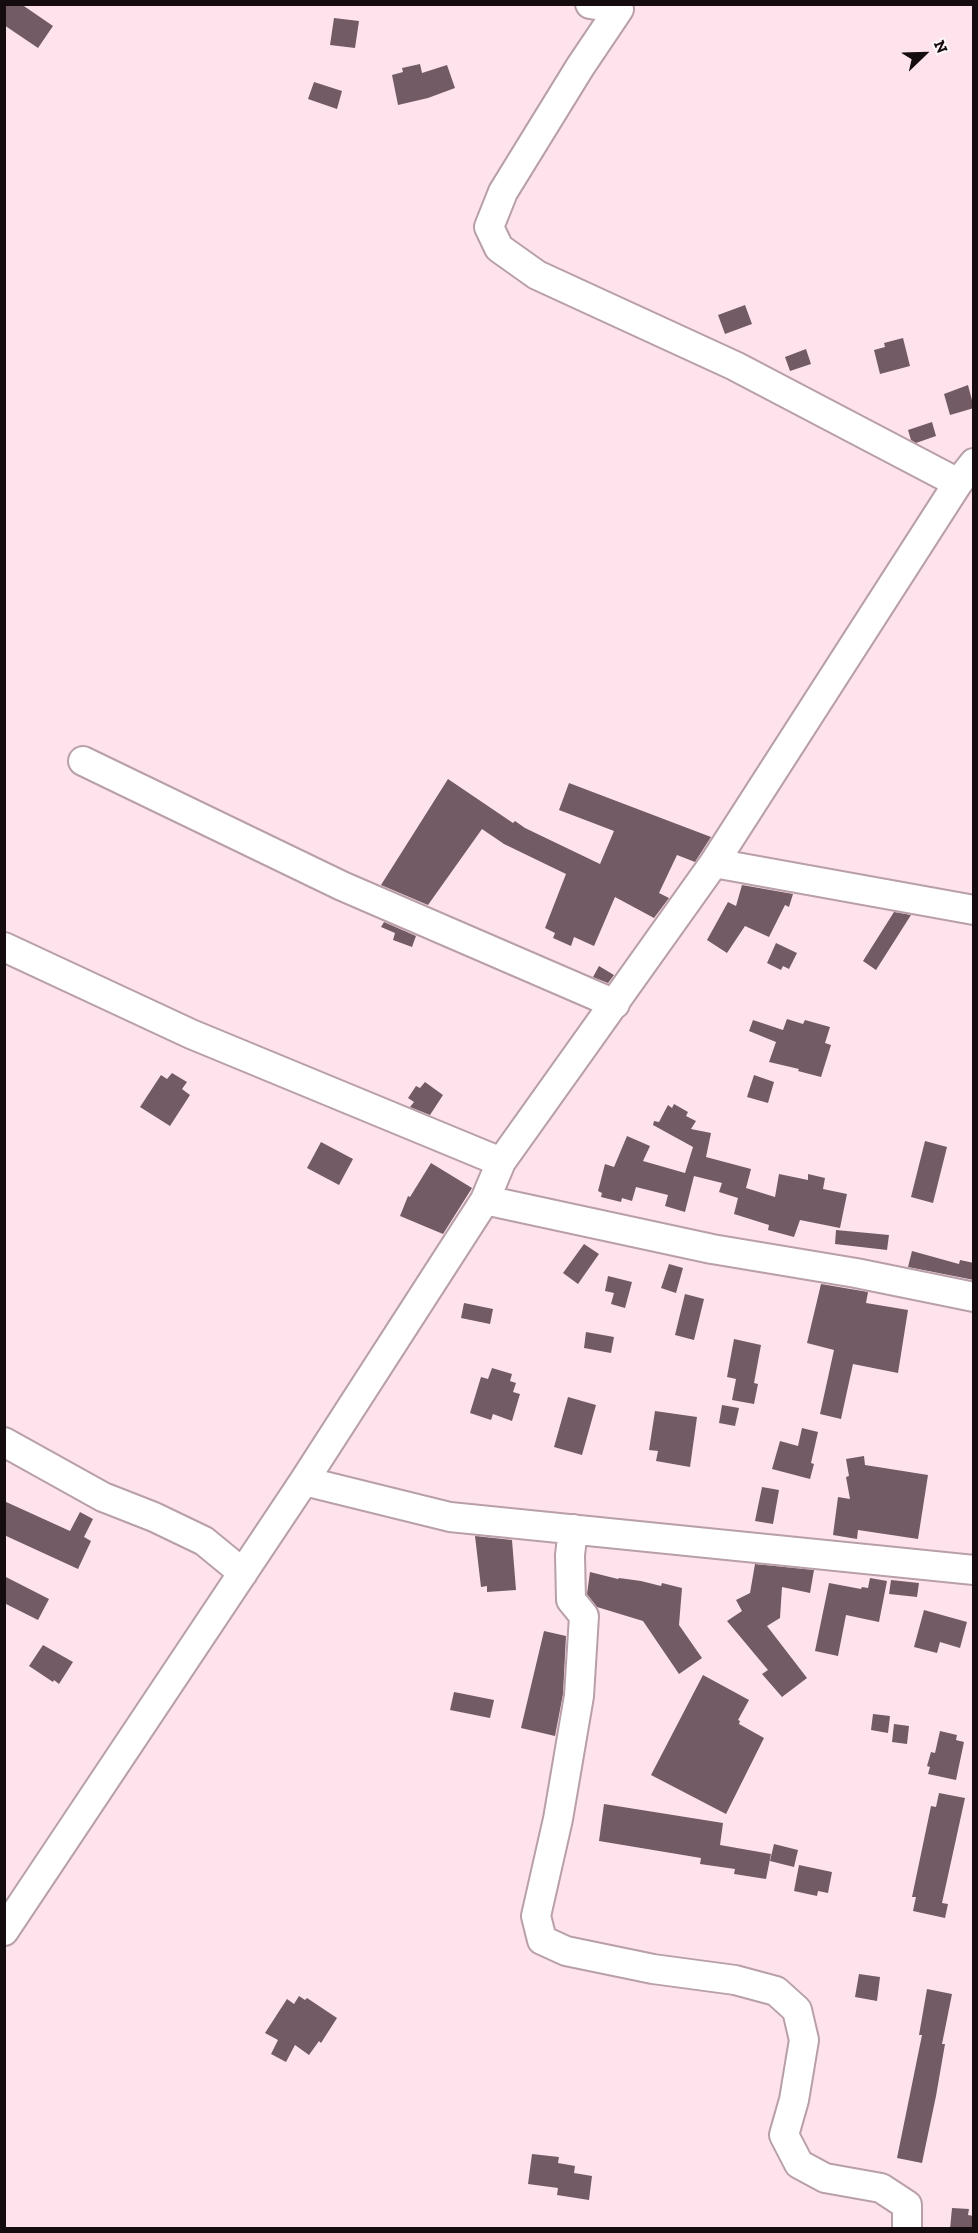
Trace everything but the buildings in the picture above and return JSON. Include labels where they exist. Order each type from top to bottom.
[{"type":"street","points":[[4,1931],[304,1481],[485,1200],[501,1162],[714,863],[966,473],[537,274],[499,248],[489,227],[503,192],[619,9],[590,4]]},
{"type":"street","points":[[83,761],[342,886],[615,1004]]},
{"type":"street","points":[[714,863],[974,910]]},
{"type":"street","points":[[4,947],[191,1034],[501,1162]]},
{"type":"street","points":[[485,1200],[712,1249],[856,1273],[974,1297]]},
{"type":"street","points":[[4,1442],[103,1497],[154,1517],[204,1541],[243,1573]]},
{"type":"street","points":[[304,1481],[450,1517],[974,1570]]},
{"type":"street","points":[[573,1529],[570,1555],[571,1600],[585,1616],[579,1696],[558,1819],[536,1916],[542,1940],[577,1953],[653,1969],[735,1980],[776,1991],[797,2010],[804,2040],[794,2100],[784,2135],[799,2164],[825,2178],[881,2188],[907,2205],[907,2229]]}]
